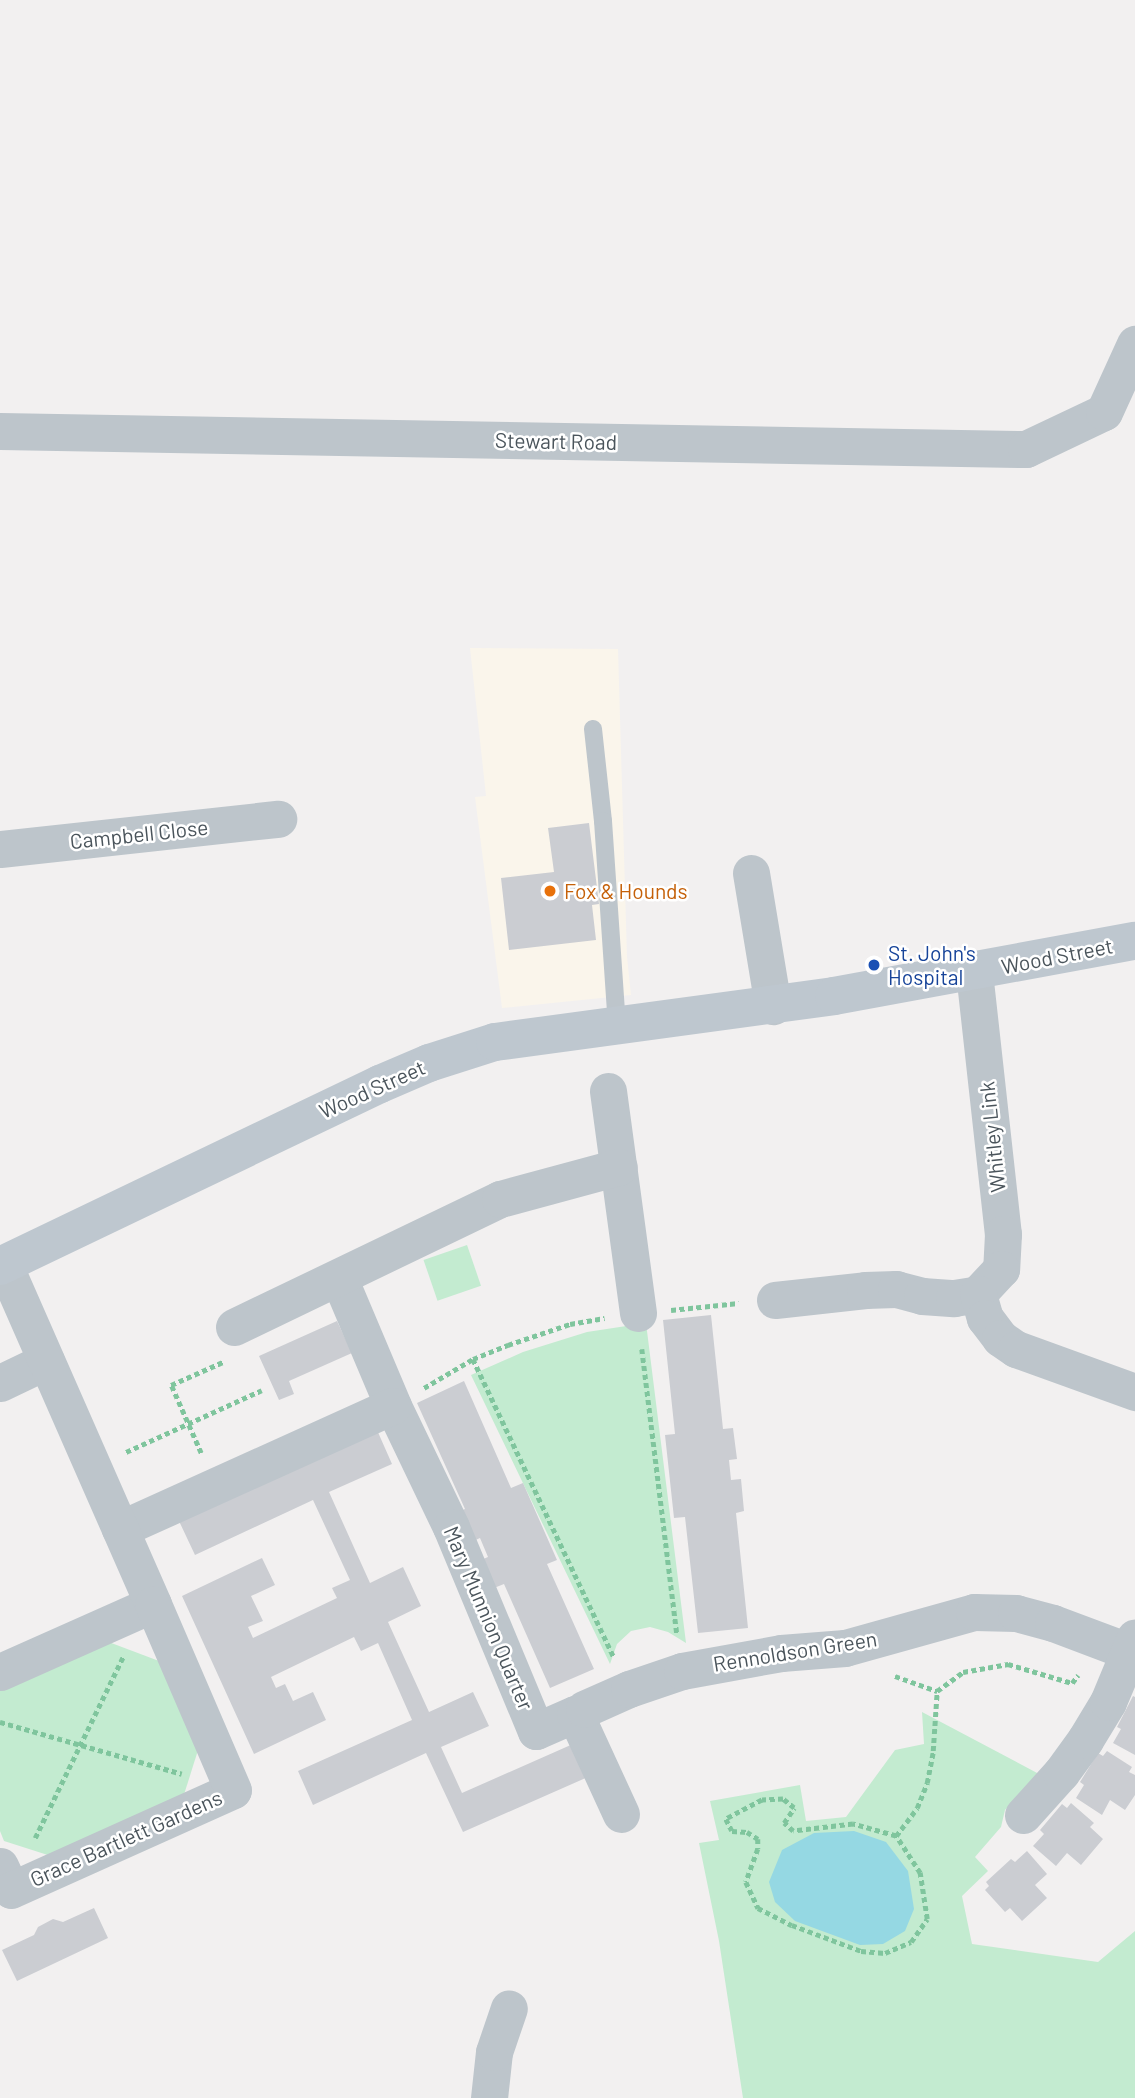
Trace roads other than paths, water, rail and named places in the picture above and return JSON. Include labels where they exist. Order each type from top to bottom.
[{"type":"main road","name":"Wood Street","points":[[2,1265],[429,1063],[495,1042],[773,1006],[1135,941]]},
{"type":"street","name":"Stewart Road","points":[[0,431],[1026,449],[1104,412],[1135,344]]},
{"type":"street","name":"Campbell Close","points":[[0,849],[278,819]]},
{"type":"street","points":[[751,873],[773,1006]]},
{"type":"street","name":"Whitley Link","points":[[974,972],[1003,1234],[1000,1269],[978,1294]]},
{"type":"street","points":[[608,1091],[638,1313]]},
{"type":"street","points":[[234,1342],[339,1278],[500,1199],[619,1167]]},
{"type":"street","name":"Grace Bartlett Gardens","points":[[2,1265],[233,1790],[6,1878]]},
{"type":"street","name":"Mary Munnion Quarter","points":[[339,1278],[393,1406],[451,1527],[537,1731],[575,1714],[621,1814]]},
{"type":"street","points":[[775,1300],[896,1289],[922,1296],[954,1298],[978,1294],[985,1318],[1000,1338],[1016,1349],[1135,1392]]},
{"type":"street","points":[[0,1383],[46,1361]]},
{"type":"street","points":[[120,1529],[393,1406]]},
{"type":"street","points":[[0,1672],[153,1604]]},
{"type":"street","name":"Rennoldson Green","points":[[584,1709],[629,1689],[682,1671],[770,1655],[845,1648],[974,1612],[1016,1613],[1123,1644]]},
{"type":"street","points":[[1023,1815],[1085,1740],[1108,1702],[1123,1644]]},
{"type":"street","points":[[489,2098],[494,2052],[509,2008]]},
{"type":"lane","points":[[593,729],[603,821],[617,1026]]},
{"type":"water","points":[[854,1831],[886,1842],[908,1871],[914,1909],[905,1931],[883,1944],[860,1945],[795,1921],[775,1902],[769,1882],[782,1850],[814,1833]]},
{"type":"place","name":"Fox & Hounds","points":[[550,891]]},
{"type":"place","name":"St. John's Hospital","points":[[874,965]]}]
